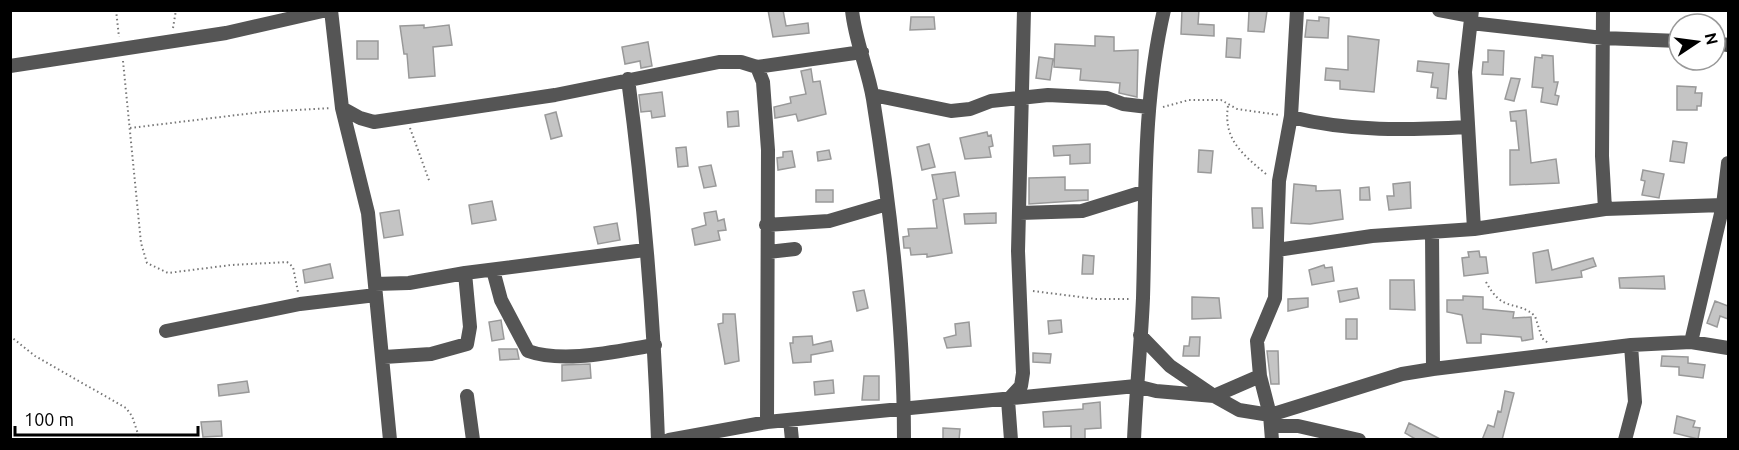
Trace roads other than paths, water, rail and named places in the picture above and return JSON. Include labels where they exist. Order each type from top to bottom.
[{"type":"street","points":[[10,66],[226,33],[329,10],[342,108],[368,213],[384,357],[390,440]]},
{"type":"street","points":[[852,10],[873,95],[887,204],[901,345],[904,440]]},
{"type":"street","points":[[1011,440],[1008,400],[1021,386],[1023,372],[1022,290],[1018,251],[1024,10]]},
{"type":"street","points":[[1134,440],[1143,298],[1143,192],[1148,106],[1164,10]]},
{"type":"street","points":[[1271,427],[1260,376],[1257,341],[1275,298],[1279,181],[1291,116],[1297,10]]},
{"type":"street","points":[[1439,10],[1603,38],[1667,41]]},
{"type":"street","points":[[1603,10],[1602,156],[1605,209]]},
{"type":"street","points":[[1471,16],[1465,72],[1474,229]]},
{"type":"street","points":[[342,108],[360,118],[374,122],[555,95],[718,62],[741,62],[758,67],[861,52]]},
{"type":"street","points":[[758,67],[763,82],[768,150],[766,225],[768,422]]},
{"type":"street","points":[[628,79],[641,172],[645,250],[654,345],[658,440]]},
{"type":"street","points":[[873,95],[951,111],[1023,97],[1077,95],[1148,106]]},
{"type":"street","points":[[1291,116],[1320,124],[1366,129],[1468,127]]},
{"type":"street","points":[[1691,342],[1723,205],[1728,163]]},
{"type":"street","points":[[1020,213],[1082,211],[1143,192]]},
{"type":"street","points":[[766,225],[829,221],[887,204]]},
{"type":"street","points":[[1277,250],[1372,236],[1474,229],[1605,209],[1723,205]]},
{"type":"street","points":[[1432,232],[1433,369]]},
{"type":"street","points":[[768,252],[795,249]]},
{"type":"street","points":[[166,331],[465,273],[645,250]]},
{"type":"street","points":[[493,270],[501,300],[528,351],[538,354],[594,355],[654,345]]},
{"type":"street","points":[[384,357],[430,354],[466,344],[470,337],[465,273]]},
{"type":"street","points":[[1140,335],[1170,366],[1214,396],[1271,427],[1298,426],[1359,440]]},
{"type":"street","points":[[1271,427],[1402,374],[1631,345],[1691,342],[1728,348]]},
{"type":"street","points":[[1625,440],[1635,402],[1631,345]]},
{"type":"street","points":[[669,440],[768,422],[904,407],[1008,400],[1136,387],[1214,396],[1260,376]]},
{"type":"street","points":[[467,396],[473,440]]},
{"type":"street","points":[[790,420],[792,440]]}]
